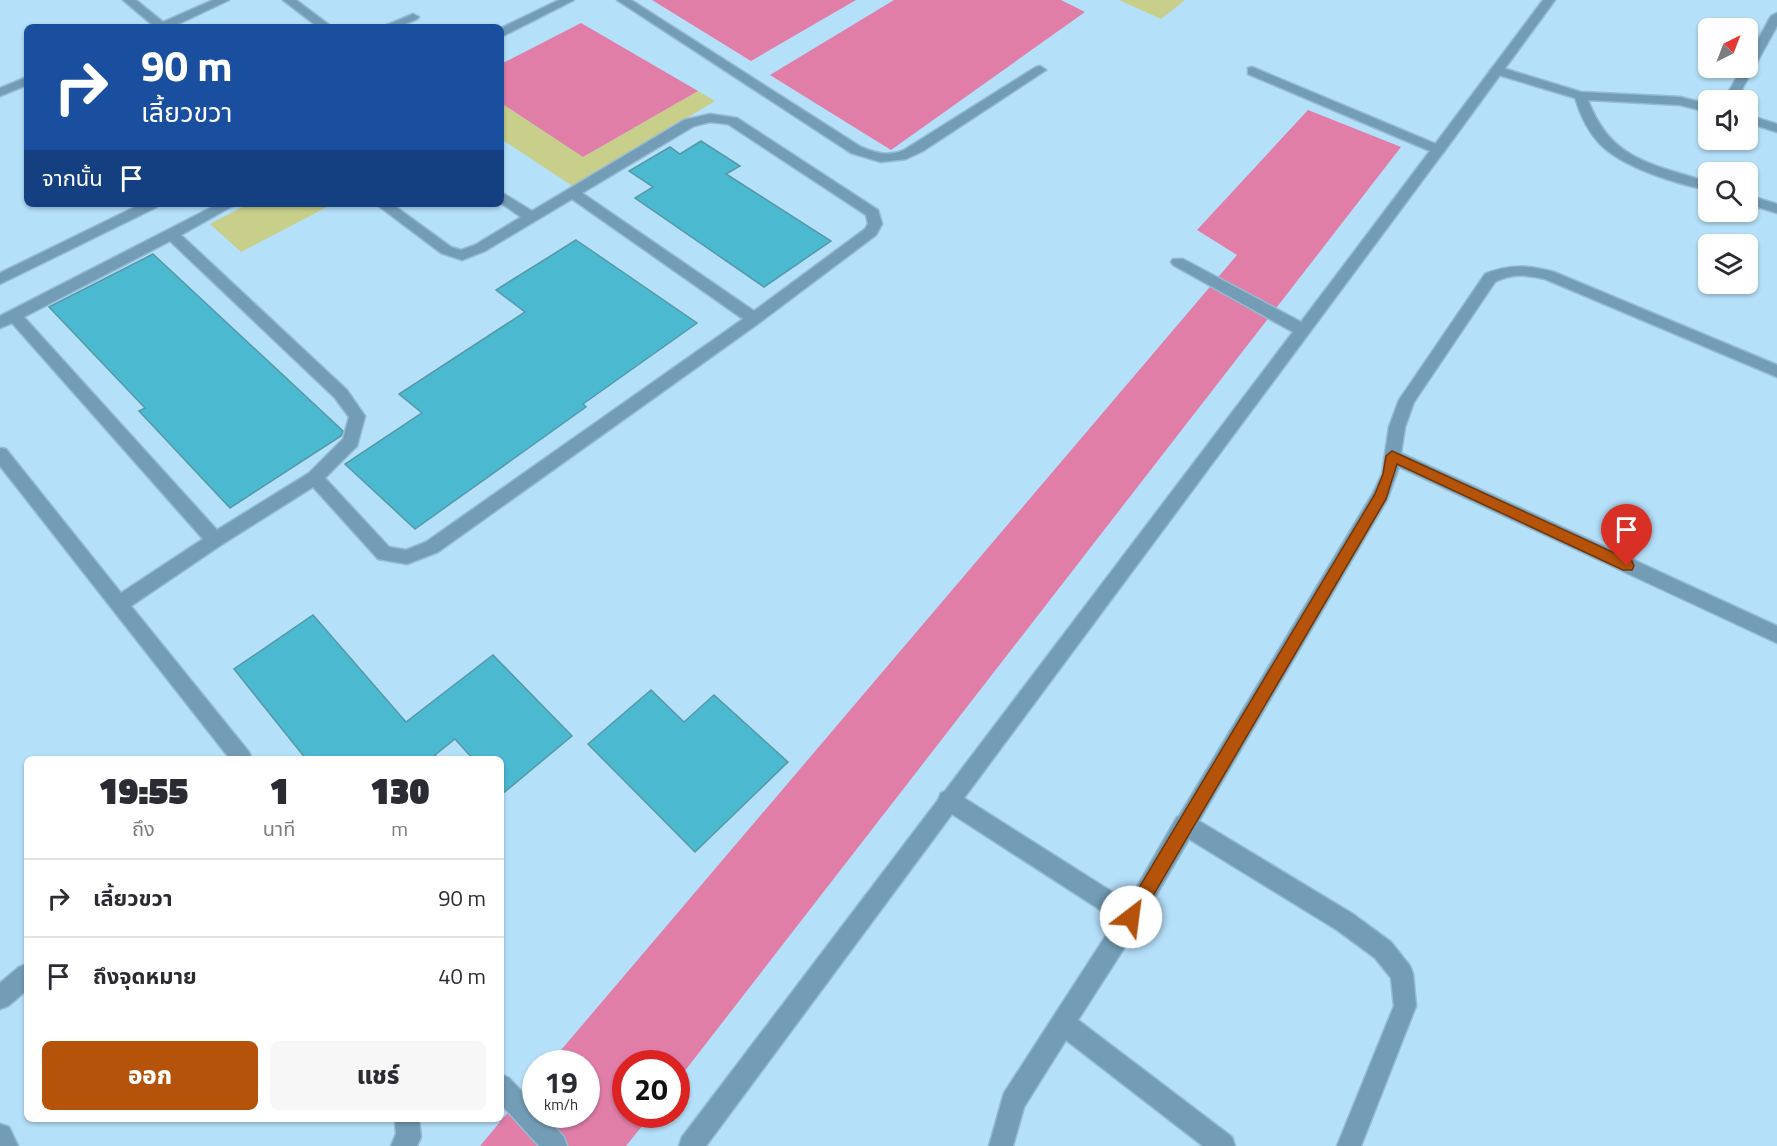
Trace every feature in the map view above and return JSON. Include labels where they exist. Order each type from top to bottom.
[{"type":"street","points":[[129,0],[158,24]]},
{"type":"street","points":[[169,24],[223,0]]},
{"type":"street","points":[[289,0],[322,24]]},
{"type":"street","points":[[504,32],[568,0]]},
{"type":"street","points":[[623,0],[856,150],[880,159],[901,158],[910,153],[1040,70]]},
{"type":"street","points":[[691,1146],[1549,0]]},
{"type":"street","points":[[1736,90],[1777,16]]},
{"type":"street","points":[[396,24],[413,17]]},
{"type":"street","points":[[1496,70],[1580,96],[1680,100],[1698,105]]},
{"type":"street","points":[[1252,71],[1438,150]]},
{"type":"street","points":[[0,92],[24,82]]},
{"type":"street","points":[[1580,96],[1588,119],[1608,144],[1639,162],[1698,183]]},
{"type":"street","points":[[315,478],[384,554],[407,557],[432,548],[754,319],[871,232],[874,224],[873,213],[732,121],[715,118],[700,118],[689,123],[480,249],[462,255],[446,250],[387,207]]},
{"type":"street","points":[[1758,122],[1777,128]]},
{"type":"street","points":[[572,193],[754,319]]},
{"type":"street","points":[[504,198],[532,218]]},
{"type":"street","points":[[1758,202],[1777,209]]},
{"type":"street","points":[[0,279],[146,207]]},
{"type":"street","points":[[215,540],[7,320],[223,207]]},
{"type":"street","points":[[119,604],[215,540],[315,478],[351,442],[357,416],[341,394],[171,234]]},
{"type":"street","points":[[1178,262],[1303,330]]},
{"type":"street","points":[[1001,1146],[1012,1102],[1131,917],[1184,824],[1381,495],[1390,474],[1397,427],[1407,400],[1490,278],[1504,271],[1523,269],[1549,275],[1777,371]]},
{"type":"street","points":[[0,454],[240,756]]},
{"type":"street","points":[[1392,456],[1777,635]]},
{"type":"street","points":[[948,801],[1131,917]]},
{"type":"street","points":[[1184,824],[1345,922],[1383,950],[1402,974],[1405,1006],[1349,1146]]},
{"type":"street","points":[[0,998],[24,978]]},
{"type":"street","points":[[1063,1023],[1223,1146]]},
{"type":"street","points":[[508,1095],[555,1146]]},
{"type":"street","points":[[403,1146],[409,1137],[407,1122]]},
{"type":"street","points":[[0,1136],[6,1146]]},
{"type":"green space","points":[[1119,0],[1185,0],[1161,19]]},
{"type":"green space","points":[[698,91],[715,101],[574,187],[504,141],[504,105],[583,157]]},
{"type":"green space","points":[[242,207],[327,207],[241,252],[210,224]]},
{"type":"shaded area","points":[[652,0],[856,0],[751,61]]},
{"type":"shaded area","points":[[894,0],[1061,0],[1085,12],[891,150],[770,75]]},
{"type":"shaded area","points":[[581,23],[698,91],[583,157],[504,105],[504,62]]},
{"type":"shaded area","points":[[1308,110],[1401,147],[690,1064],[690,1050],[612,1050],[612,1128],[641,1128],[626,1146],[480,1146],[500,1122],[504,1122],[504,1117],[522,1096],[522,1128],[600,1128],[600,1050],[561,1050],[1237,255],[1197,230]]},
{"type":"building","points":[[701,141],[740,166],[726,174],[831,241],[764,287],[635,198],[653,187],[629,171],[670,147],[680,154]]},
{"type":"building","points":[[576,240],[697,323],[583,404],[586,407],[415,529],[345,464],[422,413],[399,394],[525,312],[496,290]]},
{"type":"building","points":[[153,254],[343,431],[341,436],[230,508],[139,411],[145,408],[49,307]]},
{"type":"building","points":[[313,615],[406,722],[493,655],[572,736],[504,793],[504,756],[470,756],[455,739],[436,756],[304,756],[234,669]]},
{"type":"building","points":[[651,690],[684,722],[714,695],[788,762],[695,852],[588,744]]},
{"type":"route","points":[[1131,917],[1184,824],[1381,495],[1390,474],[1392,456],[1627,566]]}]
